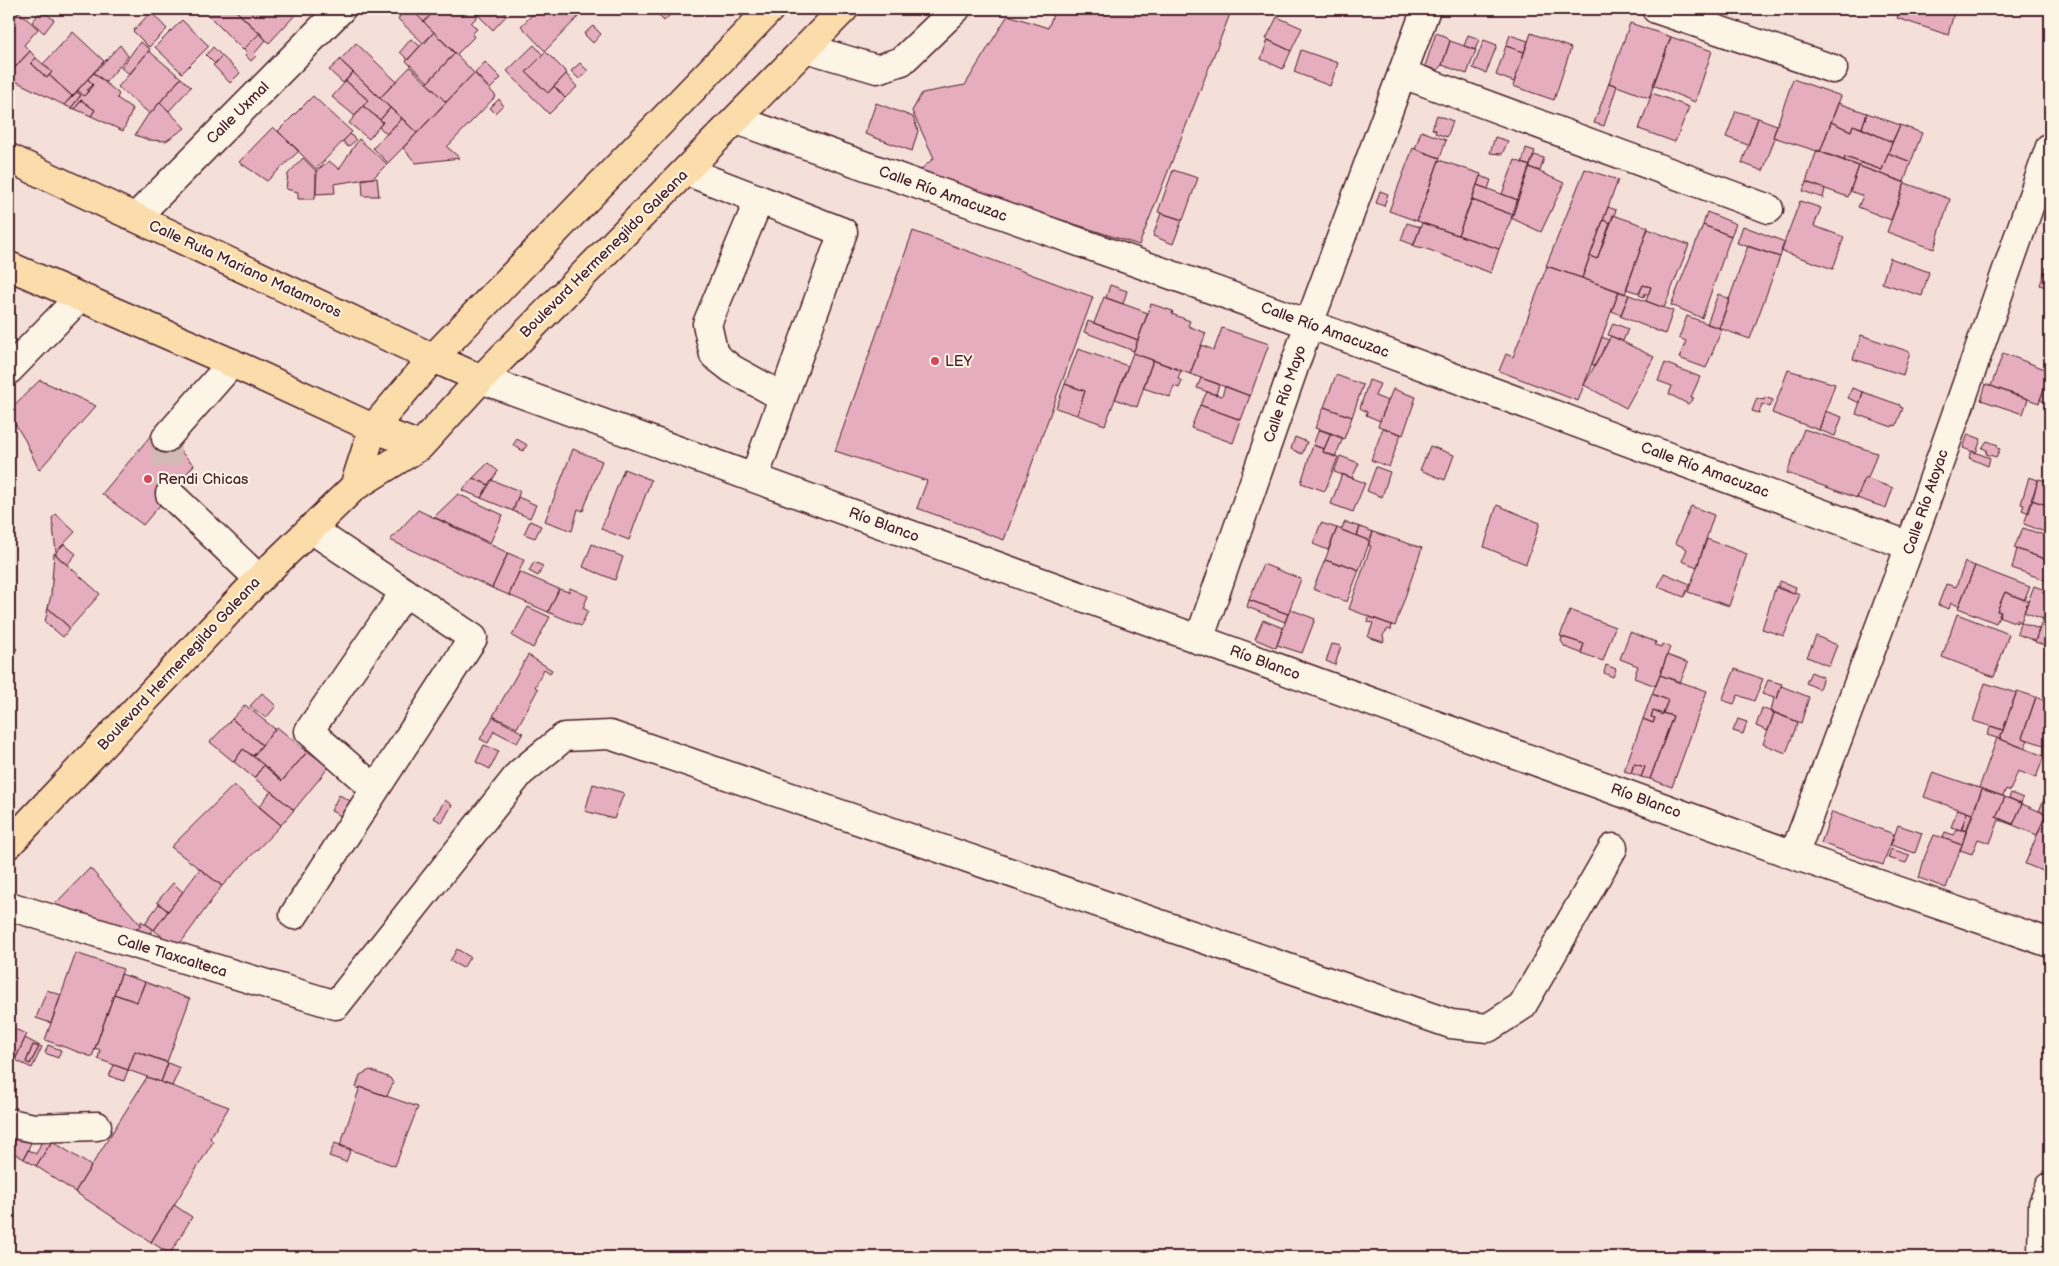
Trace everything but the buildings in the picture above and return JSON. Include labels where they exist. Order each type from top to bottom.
[{"type":"main road","name":"Boulevard Hermenegildo Galeana","points":[[354,487],[373,428],[433,358],[770,9]]},
{"type":"main road","name":"Boulevard Hermenegildo Galeana","points":[[9,844],[259,579],[354,487],[420,446],[481,379],[844,9]]},
{"type":"main road","name":"Calle Ruta Mariano Matamoros","points":[[9,158],[481,379]]},
{"type":"main road","points":[[9,266],[232,363],[373,428],[420,446]]},
{"type":"street","name":"Calle Uxmal","points":[[136,217],[341,9]]},
{"type":"street","points":[[806,48],[876,69],[902,61],[956,9]]},
{"type":"street","name":"Calle Río Mayo","points":[[1200,640],[1309,324],[1426,9]]},
{"type":"street","points":[[1656,9],[1832,69]]},
{"type":"street","points":[[1403,74],[1769,210]]},
{"type":"street","name":"Calle Río Amacuzac","points":[[737,120],[1309,324],[1910,546]]},
{"type":"street","name":"Calle Río Atoyac","points":[[1794,854],[1910,546],[2050,147]]},
{"type":"street","points":[[686,171],[842,232],[754,478]]},
{"type":"street","points":[[759,200],[707,324],[714,355],[732,369],[783,397]]},
{"type":"street","points":[[9,370],[79,298]]},
{"type":"street","points":[[166,438],[232,363]]},
{"type":"street","name":"Río Blanco","points":[[481,379],[1794,854],[2050,944]]},
{"type":"street","points":[[170,494],[259,579]]},
{"type":"street","points":[[294,915],[473,638],[311,529]]},
{"type":"street","points":[[375,790],[309,731],[405,592]]},
{"type":"street","name":"Calle Tlaxcalteca","points":[[9,906],[336,1005],[520,773],[564,737],[610,735],[1451,1024],[1488,1028],[1522,1006],[1613,848]]},
{"type":"street","points":[[9,1123],[34,1128],[97,1126]]},
{"type":"street","points":[[2042,1257],[2043,1204],[2050,1187]]},
{"type":"tunnel","points":[[166,438],[170,494]]},
{"type":"place","name":"LEY","points":[[935,361]]},
{"type":"place","name":"Rendi Chicas","points":[[148,479]]}]
